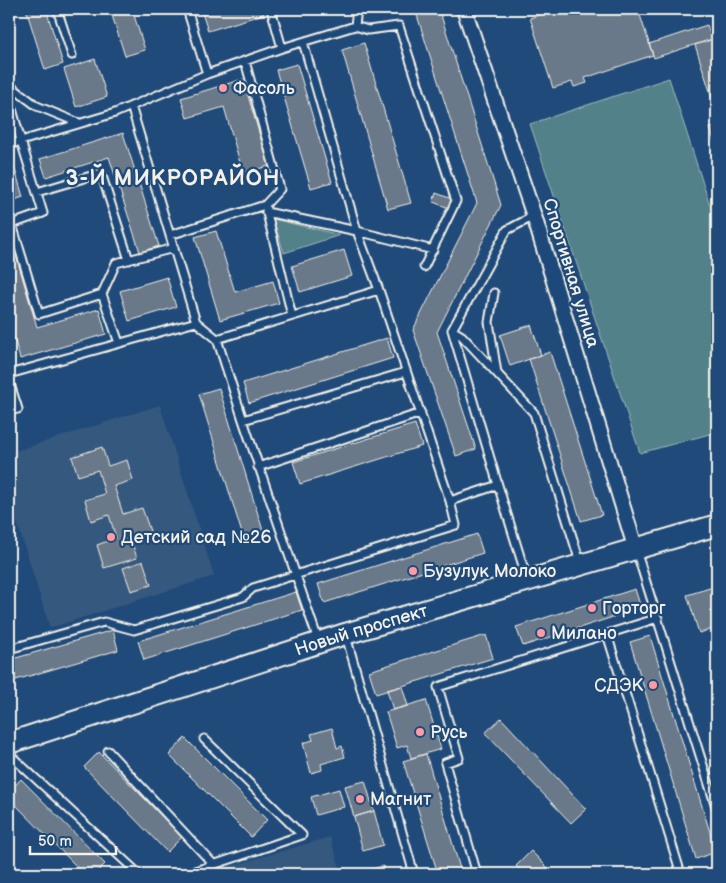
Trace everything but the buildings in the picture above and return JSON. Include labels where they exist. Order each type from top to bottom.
[{"type":"street","name":"Спортивная улица","points":[[464,9],[534,216],[636,550]]},
{"type":"street","name":"Новый проспект","points":[[9,742],[345,634],[717,526]]},
{"type":"lane","points":[[57,9],[72,55]]},
{"type":"lane","points":[[188,9],[207,74]]},
{"type":"lane","points":[[270,9],[282,48]]},
{"type":"lane","points":[[355,26],[357,9]]},
{"type":"lane","points":[[9,145],[115,112],[207,74],[282,48],[355,26],[368,30],[399,26],[456,201],[424,267]]},
{"type":"lane","points":[[9,649],[104,622],[134,630],[244,597],[253,588],[456,525],[421,413],[357,231],[302,42]]},
{"type":"lane","points":[[245,61],[280,189],[265,209]]},
{"type":"lane","points":[[9,85],[37,106],[79,124]]},
{"type":"lane","points":[[9,98],[43,213],[10,224],[39,314],[102,294]]},
{"type":"lane","points":[[131,106],[196,322],[217,339],[242,420],[319,642]]},
{"type":"lane","points":[[36,192],[101,173],[129,260]]},
{"type":"lane","points":[[170,235],[265,209],[433,250]]},
{"type":"lane","points":[[265,209],[292,316]]},
{"type":"lane","points":[[527,581],[452,330],[507,230],[534,216]]},
{"type":"lane","points":[[119,344],[102,294],[116,263],[174,248]]},
{"type":"lane","points":[[217,339],[379,290]]},
{"type":"lane","points":[[494,293],[489,322],[497,373]]},
{"type":"lane","points":[[9,374],[196,322]]},
{"type":"lane","points":[[452,330],[462,336],[534,413],[581,566]]},
{"type":"lane","points":[[242,420],[406,372]]},
{"type":"lane","points":[[9,381],[18,409],[9,411]]},
{"type":"lane","points":[[258,467],[421,413]]},
{"type":"lane","points":[[450,501],[498,485]]},
{"type":"lane","points":[[636,550],[717,810]]},
{"type":"lane","points":[[477,874],[445,763],[459,758],[438,686],[658,618]]},
{"type":"lane","points":[[345,634],[414,874]]},
{"type":"lane","points":[[607,634],[681,874]]},
{"type":"lane","points":[[186,874],[302,835],[204,739]]},
{"type":"lane","points":[[108,751],[214,865]]},
{"type":"lane","points":[[9,754],[139,874]]},
{"type":"shaded area","name":"Детский сад №26","points":[[160,405],[214,576],[50,628],[9,497],[9,453]]},
{"type":"shaded area","points":[[330,837],[342,874],[204,874]]},
{"type":"green space","points":[[669,78],[717,227],[717,432],[640,453],[530,124]]},
{"type":"green space","points":[[273,219],[340,235],[284,253]]},
{"type":"place","name":"Фасоль","points":[[223,88]]},
{"type":"place","name":"Детский сад №26","points":[[111,537]]},
{"type":"place","name":"Бузулук Молоко","points":[[413,571]]},
{"type":"place","name":"Горторг","points":[[592,608]]},
{"type":"place","name":"Милано","points":[[541,633]]},
{"type":"place","name":"СДЭК","points":[[653,685]]},
{"type":"place","name":"Русь","points":[[420,732]]},
{"type":"place","name":"Магнит","points":[[360,799]]},
{"type":"district","name":"3-Й МИКРОРАЙОН","points":[[173,178]]}]
